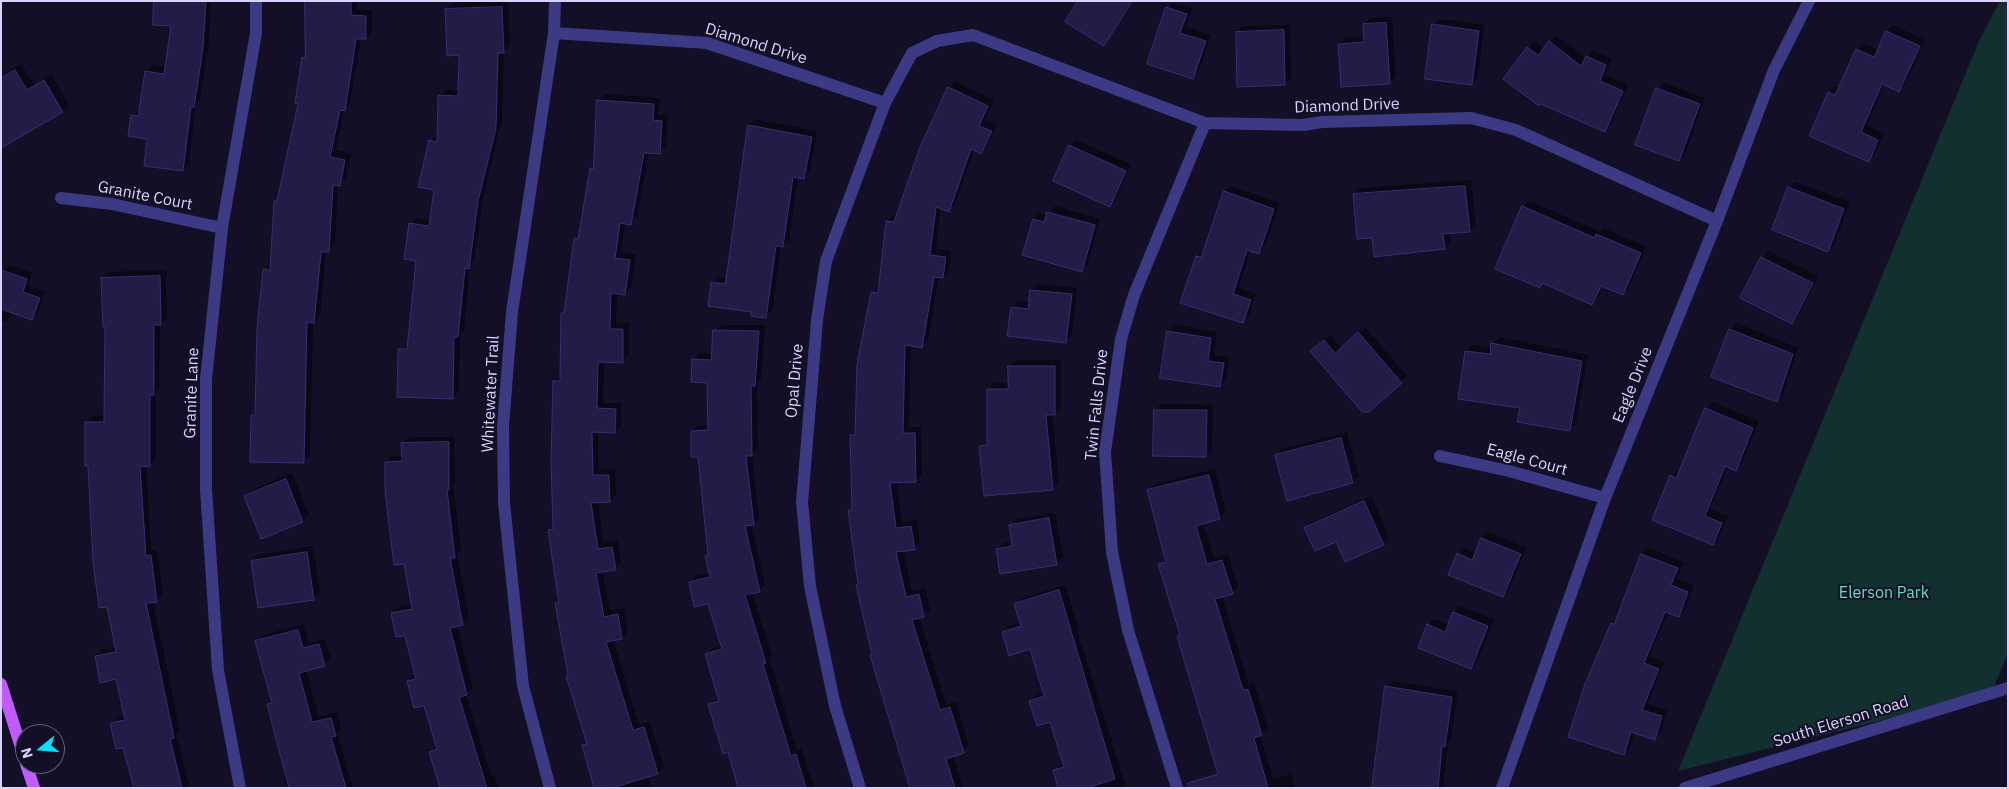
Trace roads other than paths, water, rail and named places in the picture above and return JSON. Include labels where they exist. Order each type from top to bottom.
[{"type":"main road","points":[[1,684],[15,728]]},
{"type":"main road","points":[[29,774],[34,788]]},
{"type":"street","name":"Granite Lane","points":[[240,788],[218,670],[206,489],[206,379],[222,228],[256,33],[256,1]]},
{"type":"street","name":"Whitewater Trail","points":[[550,788],[523,686],[504,503],[503,426],[512,312],[554,33],[554,1]]},
{"type":"street","name":"Eagle Drive","points":[[1502,788],[1604,498],[1717,221],[1774,70],[1810,1]]},
{"type":"street","name":"Diamond Drive","points":[[554,33],[707,43],[886,102]]},
{"type":"street","name":"Diamond Drive","points":[[973,35],[1205,124],[1303,125],[1322,122],[1471,118],[1516,130],[1717,221]]},
{"type":"street","name":"Opal Drive","points":[[860,788],[835,706],[812,595],[802,502],[816,320],[826,261],[886,102],[912,53],[937,41],[973,35]]},
{"type":"street","name":"Twin Falls Drive","points":[[1177,788],[1126,622],[1112,552],[1105,452],[1121,339],[1134,295],[1205,124]]},
{"type":"street","name":"Granite Court","points":[[61,198],[112,204],[222,228]]},
{"type":"street","name":"Eagle Court","points":[[1440,456],[1509,471],[1604,498]]},
{"type":"street","name":"South Elerson Road","points":[[1684,788],[2008,688]]},
{"type":"park label","name":"Elerson Park","points":[[1884,593]]}]
